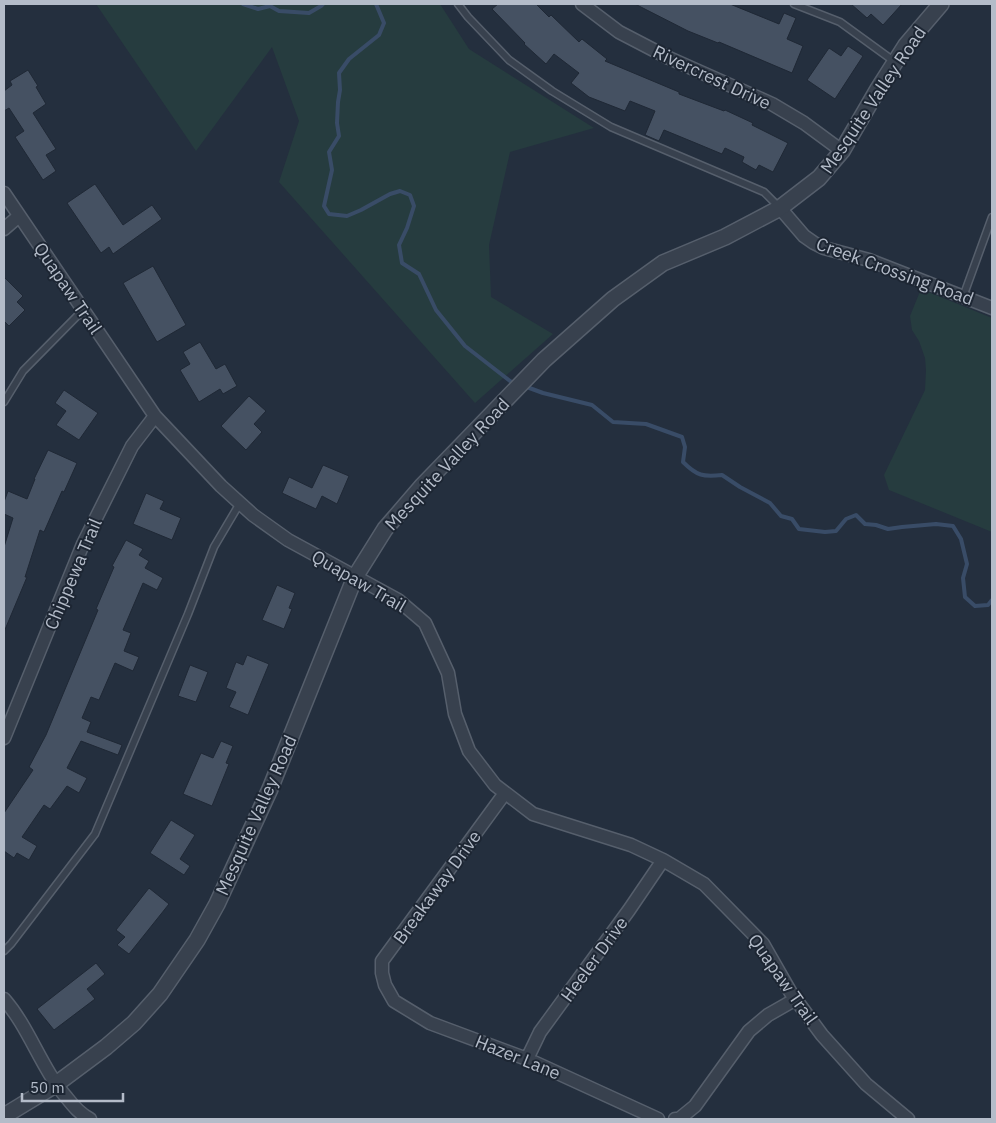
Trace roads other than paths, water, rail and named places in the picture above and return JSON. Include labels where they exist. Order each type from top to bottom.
[{"type":"street","name":"Rivercrest Drive","points":[[582,4],[619,32],[669,58],[772,104],[804,123],[842,151]]},
{"type":"street","name":"Mesquite Valley Road","points":[[4,1116],[56,1085],[134,1023],[160,994],[198,940],[270,789],[355,577],[385,529],[423,485],[544,360],[613,299],[662,263],[725,237],[780,208],[819,178],[842,151],[878,88],[906,45],[941,4]]},
{"type":"street","name":"Quapaw Trail","points":[[4,193],[155,416],[181,444],[252,514],[288,540],[398,600],[425,623],[448,673],[455,714],[469,751],[496,785],[533,814],[631,845],[663,860],[704,884],[763,944],[796,999],[822,1035],[899,1117]]},
{"type":"street","name":"Creek Crossing Road","points":[[780,208],[804,236],[824,248],[869,260],[992,308]]},
{"type":"street","points":[[4,230],[19,216]]},
{"type":"street","name":"Chippewa Trail","points":[[4,738],[83,544],[132,446],[155,416]]},
{"type":"street","name":"Breakaway Drive","points":[[385,985],[382,961],[506,793]]},
{"type":"street","name":"Heeler Drive","points":[[527,1059],[540,1032],[663,860]]},
{"type":"street","name":"Hazer Lane","points":[[385,985],[394,1000],[430,1023],[527,1059],[658,1119]]},
{"type":"street","points":[[4,999],[23,1027],[56,1085],[81,1114],[90,1119]]},
{"type":"street","points":[[675,1119],[679,1119],[695,1106],[749,1031],[768,1016],[796,999]]},
{"type":"lane","points":[[458,4],[468,17],[510,60],[552,91],[611,127],[764,192],[780,208]]},
{"type":"lane","points":[[794,4],[840,22],[895,62]]},
{"type":"lane","points":[[963,296],[992,217]]},
{"type":"lane","points":[[4,402],[24,371],[83,310]]},
{"type":"lane","points":[[4,951],[95,834],[188,614],[214,547],[240,503]]},
{"type":"waterway","points":[[243,4],[258,9],[270,6],[279,11],[309,13],[323,4]]},
{"type":"waterway","points":[[376,4],[384,23],[379,35],[349,59],[339,73],[340,90],[337,123],[339,136],[329,152],[332,170],[324,206],[329,214],[347,216],[390,194],[400,191],[410,195],[414,206],[399,245],[402,263],[419,274],[436,310],[465,346],[515,383]]},
{"type":"waterway","points":[[524,386],[543,393],[592,405],[613,422],[646,424],[682,437],[685,447],[683,462],[692,470],[696,473],[710,476],[722,475],[770,503],[781,516],[792,519],[799,529],[825,532],[836,531],[846,519],[856,515],[865,524],[888,529],[936,524],[953,526],[961,539],[967,564],[963,578],[965,597],[975,606],[988,605],[992,600]]}]
